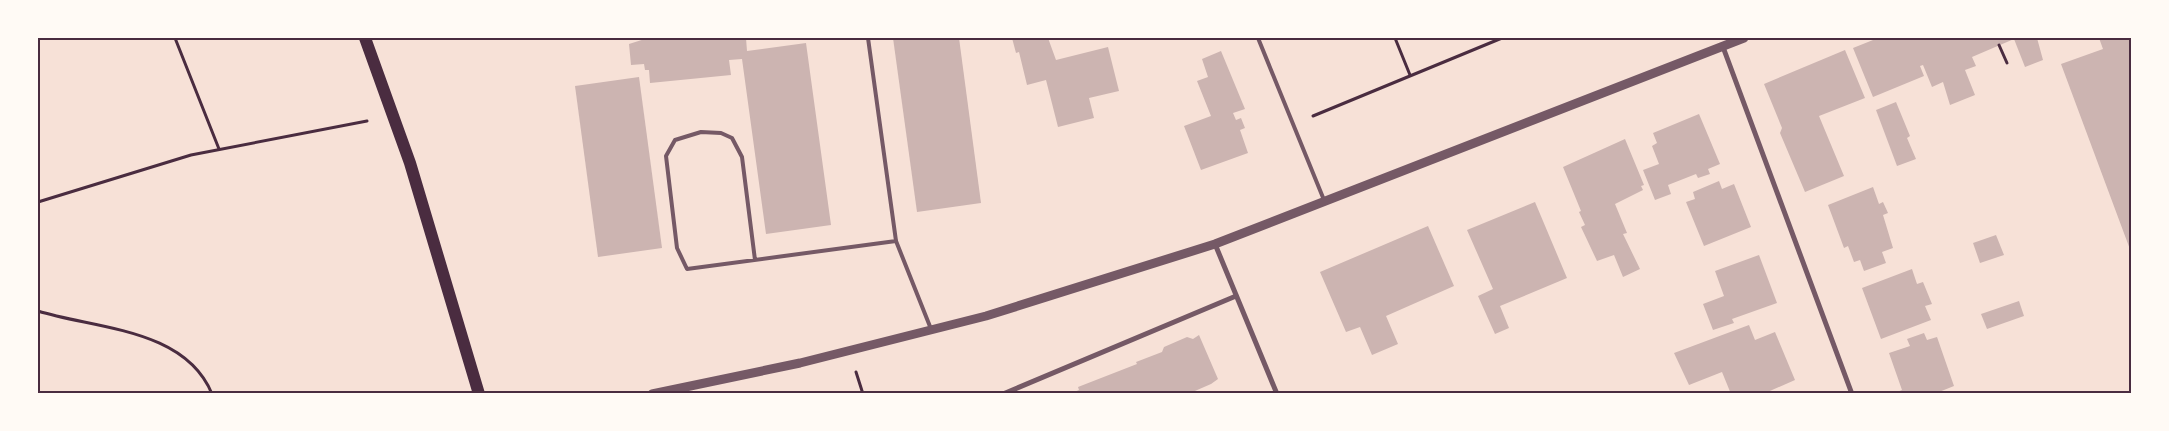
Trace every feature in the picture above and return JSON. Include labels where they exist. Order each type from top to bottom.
[{"type":"main road","points":[[365,38],[410,163],[479,394]]},
{"type":"street","points":[[652,394],[800,363],[986,316],[1214,244],[1744,38]]},
{"type":"street","points":[[1723,47],[1852,394]]},
{"type":"street","points":[[1214,244],[1277,394]]},
{"type":"street","points":[[1003,394],[1236,296]]},
{"type":"lane","points":[[868,38],[896,241],[931,329]]},
{"type":"lane","points":[[1258,38],[1325,202]]},
{"type":"lane","points":[[755,260],[742,157],[732,138],[721,133],[702,132],[676,140],[666,156],[677,248],[687,269],[755,260],[896,241]]},
{"type":"path","points":[[175,38],[219,149]]},
{"type":"path","points":[[1395,38],[1410,75]]},
{"type":"path","points":[[1293,124],[1502,38]]},
{"type":"path","points":[[1999,45],[2007,63]]},
{"type":"path","points":[[38,202],[191,155],[393,116]]},
{"type":"path","points":[[38,311],[140,335],[185,358],[206,380],[212,394]]},
{"type":"building","points":[[648,38],[746,38],[747,51],[806,43],[831,225],[766,234],[742,59],[729,60],[731,75],[650,83],[649,70],[645,70],[644,64],[631,65],[629,44]]},
{"type":"building","points":[[893,38],[959,38],[981,203],[917,212]]},
{"type":"building","points":[[1012,38],[1048,38],[1056,60],[1108,47],[1119,91],[1089,98],[1094,118],[1058,127],[1046,80],[1027,85],[1019,52],[1016,53]]},
{"type":"building","points":[[1878,38],[2037,38],[2043,60],[2025,67],[2014,39],[1972,57],[1976,66],[1965,70],[1975,95],[1950,105],[1943,82],[1932,87],[1923,65],[1920,66],[1924,76],[1873,97],[1853,48]]},
{"type":"building","points":[[2099,38],[2132,38],[2131,252],[2061,64],[2103,49]]},
{"type":"building","points":[[1845,50],[1865,98],[1819,116],[1844,176],[1805,192],[1780,133],[1782,128],[1764,84]]},
{"type":"building","points":[[1221,51],[1245,109],[1233,113],[1236,120],[1241,118],[1245,128],[1240,130],[1248,153],[1201,170],[1184,126],[1211,116],[1197,81],[1208,77],[1202,59]]},
{"type":"building","points":[[639,77],[662,248],[598,257],[575,86]]},
{"type":"building","points":[[1896,102],[1910,136],[1907,138],[1916,159],[1897,166],[1876,110]]},
{"type":"building","points":[[1699,114],[1720,164],[1708,169],[1710,174],[1698,178],[1696,174],[1668,185],[1671,194],[1655,200],[1643,170],[1659,164],[1652,146],[1657,143],[1653,133]]},
{"type":"building","points":[[1625,139],[1644,185],[1641,186],[1643,190],[1615,204],[1627,233],[1623,234],[1640,269],[1623,277],[1614,255],[1597,261],[1581,227],[1585,225],[1579,212],[1581,211],[1563,167]]},
{"type":"building","points":[[1719,181],[1722,189],[1734,184],[1751,227],[1704,246],[1686,202],[1695,199],[1693,192]]},
{"type":"building","points":[[1873,187],[1879,204],[1883,202],[1888,213],[1883,215],[1893,248],[1882,252],[1886,263],[1864,271],[1860,260],[1854,262],[1848,246],[1844,248],[1828,205]]},
{"type":"building","points":[[1535,202],[1567,278],[1500,306],[1509,328],[1495,334],[1478,296],[1493,289],[1467,230]]},
{"type":"building","points":[[1428,226],[1454,286],[1386,316],[1398,344],[1372,355],[1360,327],[1346,332],[1320,272]]},
{"type":"building","points":[[1996,235],[2004,255],[1980,263],[1973,243]]},
{"type":"building","points":[[1759,255],[1777,303],[1732,319],[1734,323],[1713,330],[1703,304],[1724,296],[1715,271]]},
{"type":"building","points":[[1912,269],[1917,284],[1923,282],[1932,304],[1925,306],[1931,320],[1881,339],[1862,288]]},
{"type":"building","points":[[2019,301],[2024,316],[1987,329],[1981,314]]},
{"type":"building","points":[[1749,325],[1755,340],[1775,332],[1795,380],[1763,394],[1731,394],[1722,372],[1689,385],[1674,353]]},
{"type":"building","points":[[1924,333],[1927,340],[1937,337],[1954,386],[1934,394],[1892,394],[1902,390],[1889,353],[1910,346],[1907,339]]},
{"type":"building","points":[[1199,335],[1218,379],[1211,384],[1188,394],[1069,394],[1079,390],[1078,387],[1162,352],[1164,347],[1187,337],[1193,339]]}]
